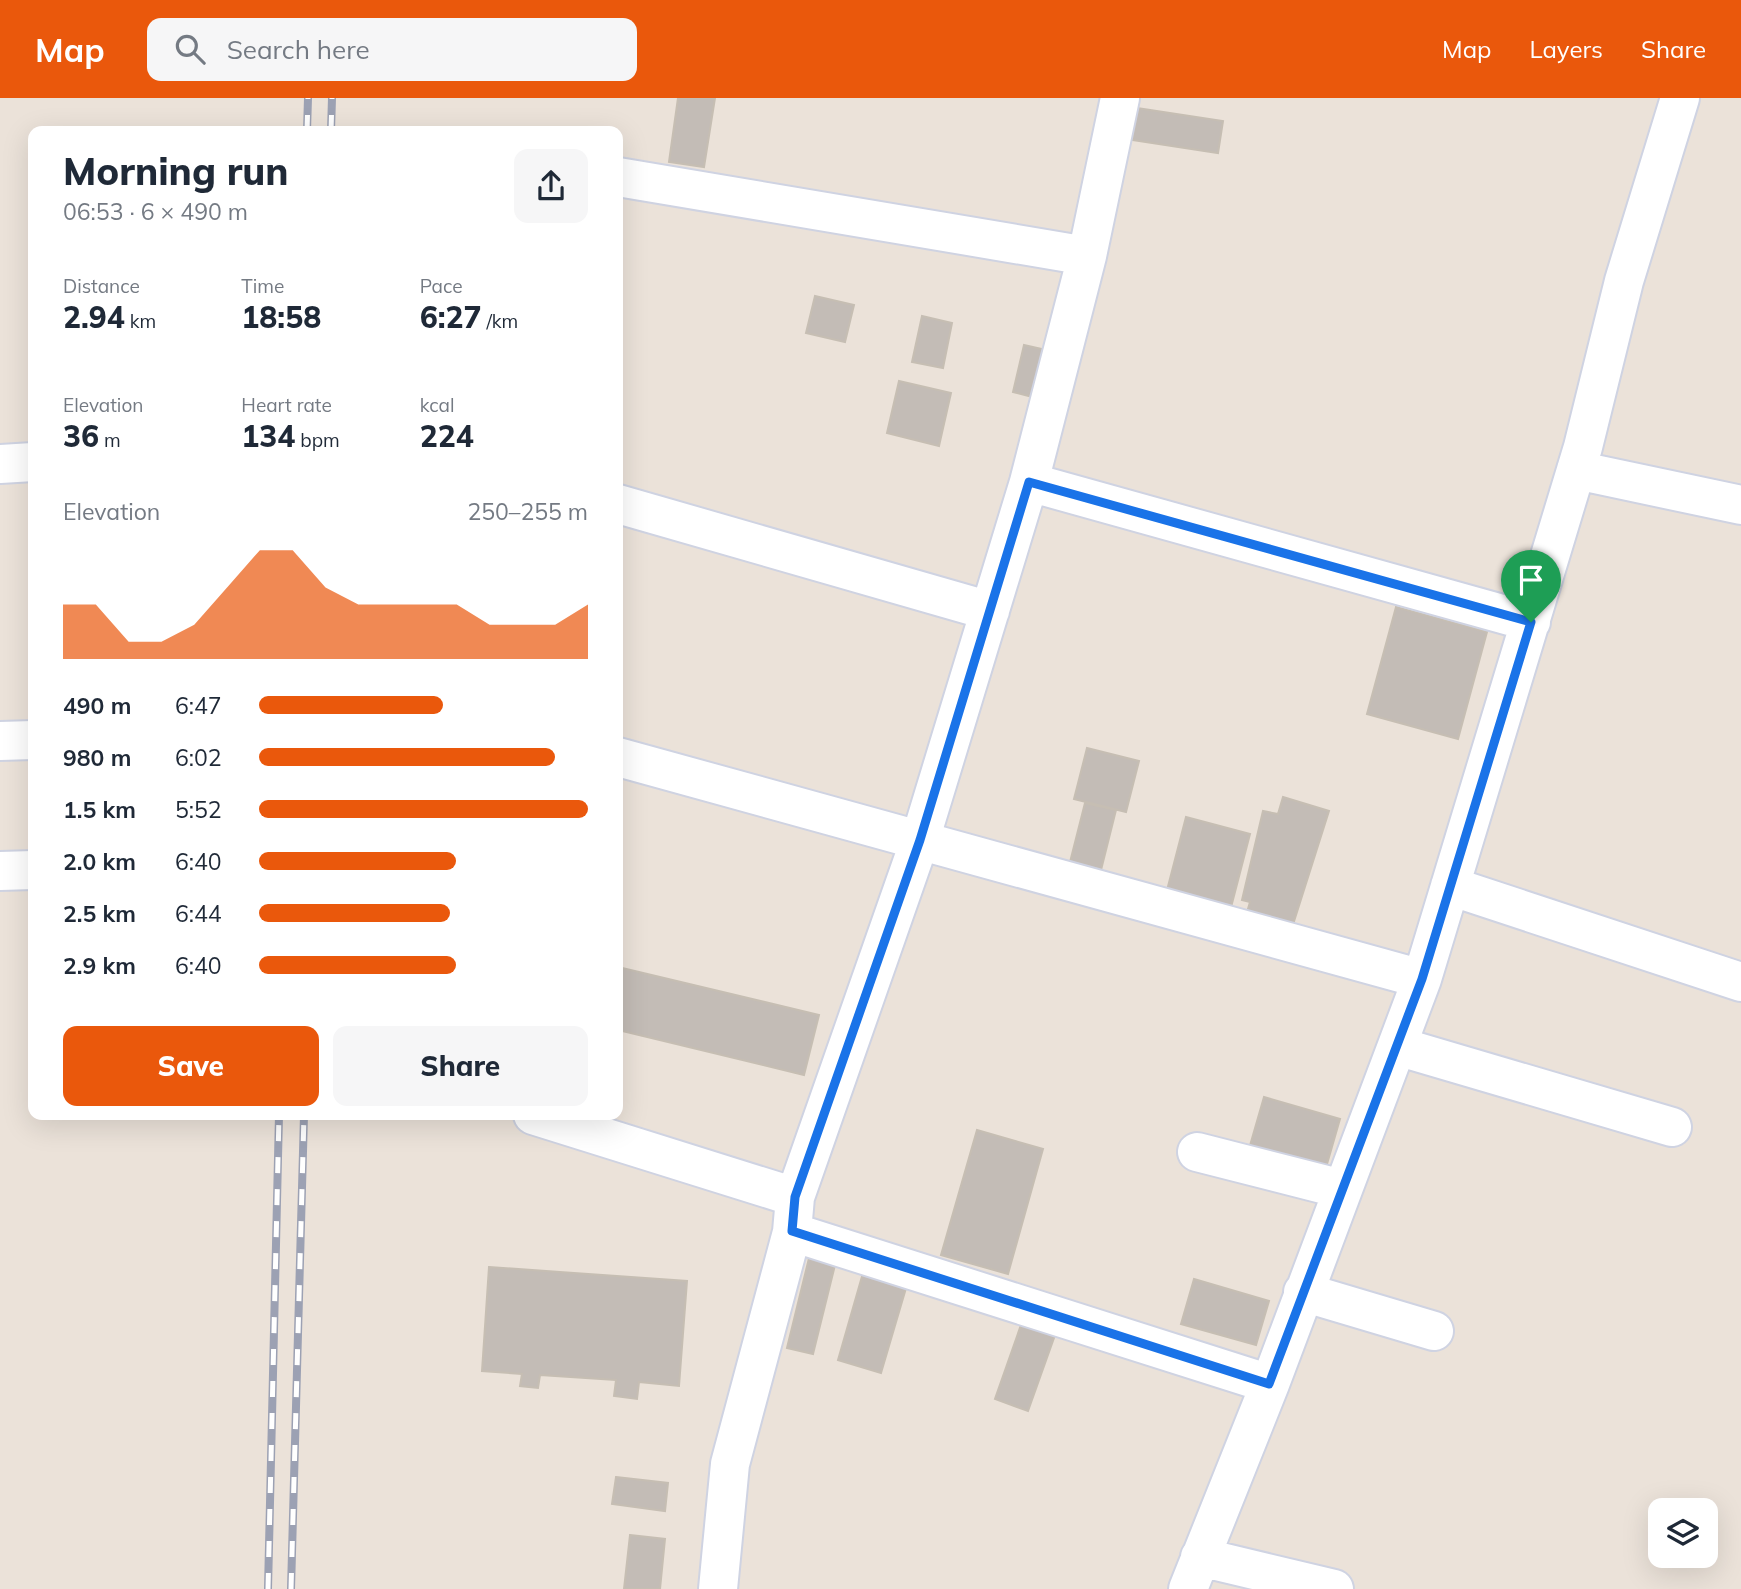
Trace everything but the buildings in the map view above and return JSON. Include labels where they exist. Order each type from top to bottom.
[{"type":"street","points":[[718,1589],[730,1464],[794,1214],[920,840],[1029,482],[1087,256],[1120,98]]},
{"type":"street","points":[[1334,1589],[1194,1573],[1269,1384],[1422,979],[1576,470],[1624,281],[1680,98]]},
{"type":"street","points":[[623,178],[1087,256]]},
{"type":"street","points":[[0,464],[28,462]]},
{"type":"street","points":[[1576,470],[1741,505]]},
{"type":"street","points":[[1029,482],[1531,622]]},
{"type":"street","points":[[623,505],[990,611]]},
{"type":"street","points":[[0,741],[28,740]]},
{"type":"street","points":[[623,758],[1422,979]]},
{"type":"street","points":[[0,871],[28,870]]},
{"type":"street","points":[[1450,886],[1741,982]]},
{"type":"street","points":[[1396,1046],[1672,1127]]},
{"type":"street","points":[[546,1120],[794,1214],[1269,1384]]},
{"type":"street","points":[[1197,1152],[1342,1189]]},
{"type":"street","points":[[1303,1292],[1434,1331]]},
{"type":"railway","points":[[307,126],[308,98]]},
{"type":"railway","points":[[331,126],[332,98]]},
{"type":"railway","points":[[268,1589],[279,1120]]},
{"type":"railway","points":[[291,1589],[304,1120]]},
{"type":"route","points":[[1029,482],[1531,622],[1422,979],[1269,1384],[792,1231],[795,1197],[920,840],[1029,482]]}]
